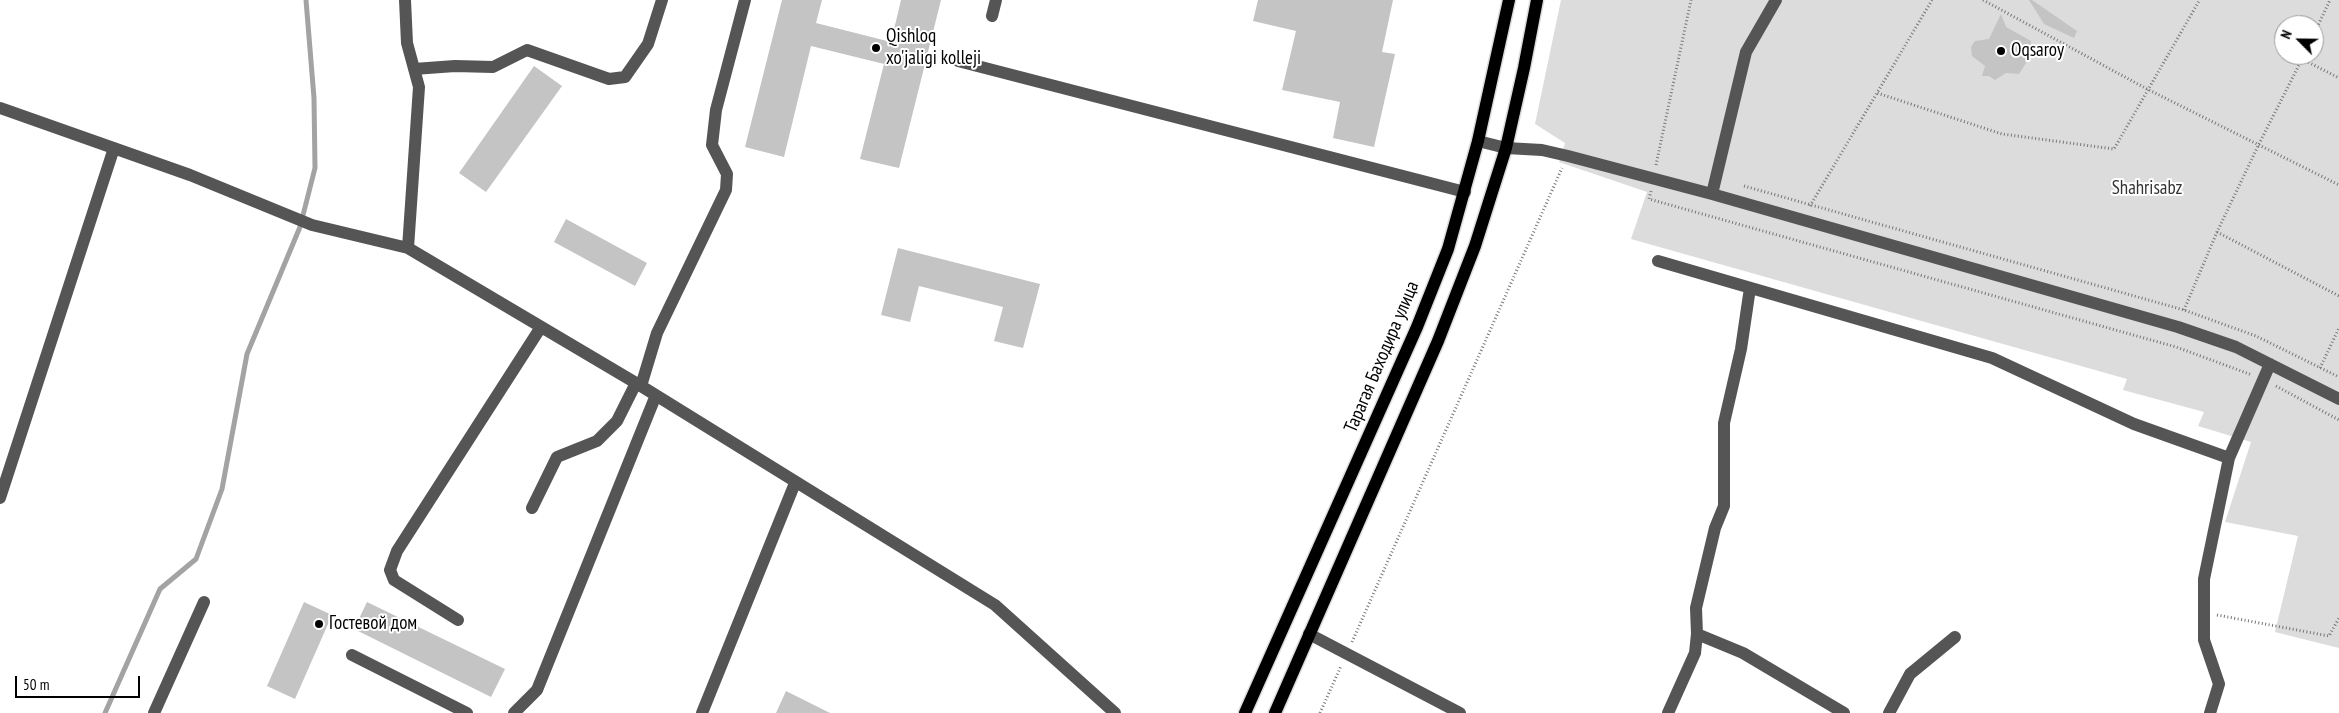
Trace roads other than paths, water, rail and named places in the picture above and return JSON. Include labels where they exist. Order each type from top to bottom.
[{"type":"main road","name":"Тарагая Баходира улица","points":[[1245,713],[1417,327],[1448,248],[1478,141],[1509,0]]},
{"type":"main road","points":[[1275,713],[1438,341],[1475,246],[1506,148],[1537,0]]},
{"type":"street","points":[[404,0],[407,44],[419,87],[408,248]]},
{"type":"street","points":[[414,69],[455,66],[493,67],[527,50],[609,79],[625,77],[648,44],[662,0]]},
{"type":"street","points":[[532,508],[557,457],[597,441],[617,421],[638,384],[657,333],[726,190],[727,174],[712,145],[716,110],[745,0]]},
{"type":"street","points":[[992,16],[996,0]]},
{"type":"street","points":[[1712,194],[1746,52],[1776,0]]},
{"type":"street","points":[[958,61],[1465,192]]},
{"type":"street","points":[[0,108],[190,175],[312,225],[408,248],[638,384],[795,483],[995,605],[1115,713]]},
{"type":"street","points":[[1478,141],[1506,148],[1542,150],[1568,156],[1803,218],[2178,327],[2236,347],[2313,384],[2339,399]]},
{"type":"street","points":[[0,498],[114,148]]},
{"type":"street","points":[[1658,261],[1992,358],[2134,424],[2229,458]]},
{"type":"street","points":[[1668,713],[1694,653],[1698,634],[1696,608],[1715,528],[1724,506],[1724,423],[1741,349],[1750,288]]},
{"type":"street","points":[[458,620],[394,580],[390,570],[397,551],[540,326]]},
{"type":"street","points":[[2210,713],[2219,684],[2204,640],[2204,579],[2229,458],[2270,364]]},
{"type":"street","points":[[514,713],[537,690],[656,396]]},
{"type":"street","points":[[702,713],[795,483]]},
{"type":"street","points":[[154,713],[204,602]]},
{"type":"street","points":[[1309,634],[1460,713]]},
{"type":"street","points":[[1698,634],[1743,653],[1844,713]]},
{"type":"street","points":[[1889,713],[1910,674],[1955,637]]},
{"type":"street","points":[[352,655],[467,713]]},
{"type":"waterway","points":[[105,713],[160,589],[196,559],[222,489],[247,354],[300,227],[315,168],[314,98],[306,0]]},
{"type":"place","name":"Qishloq xo'jaligi kolleji","points":[[876,48]]},
{"type":"place","name":"Oqsaroy","points":[[2001,51]]},
{"type":"place","name":"Гостевой дом","points":[[319,624]]},
{"type":"park label","name":"Shahrisabz","points":[[2147,189]]}]
